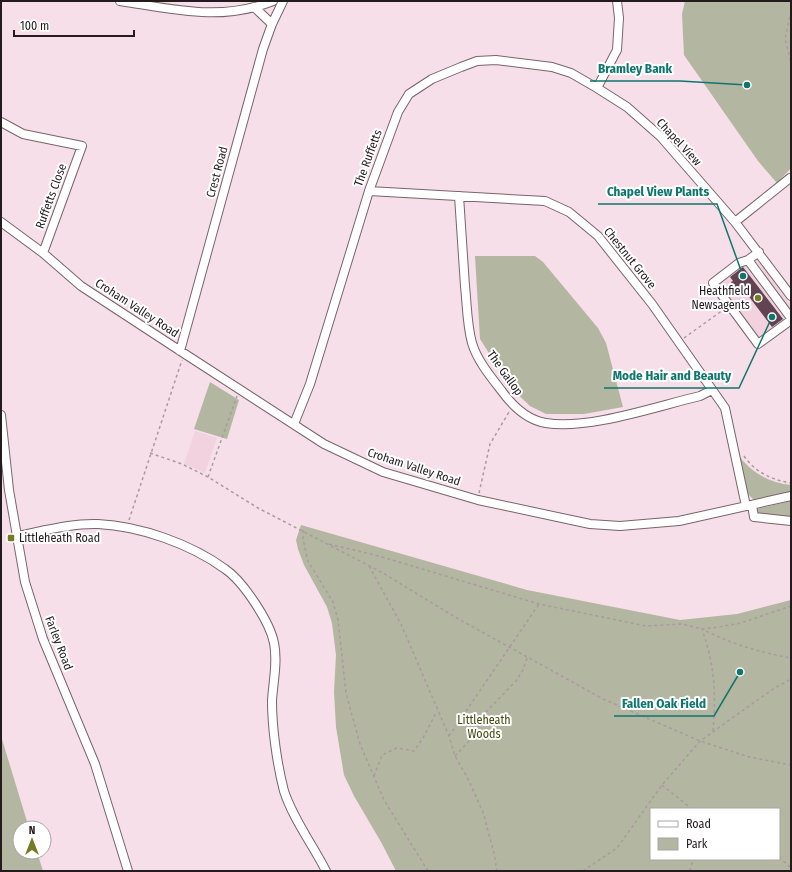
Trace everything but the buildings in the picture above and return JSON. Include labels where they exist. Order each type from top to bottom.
[{"type":"street","points":[[120,1],[195,12],[228,13],[273,1]]},
{"type":"street","name":"Crest Road","points":[[181,355],[264,49],[272,24],[283,1]]},
{"type":"street","points":[[597,88],[617,50],[617,1]]},
{"type":"street","points":[[254,7],[272,24]]},
{"type":"street","name":"The Ruffetts","points":[[294,424],[310,384],[369,191],[402,102],[409,94],[432,79],[477,61],[496,60],[552,67],[571,73],[597,88]]},
{"type":"street","name":"Chapel View","points":[[597,88],[627,107],[661,137],[735,222],[791,296]]},
{"type":"street","name":"Ruffetts Close","points":[[1,122],[23,134],[82,146],[43,253]]},
{"type":"street","points":[[735,222],[790,178]]},
{"type":"street","name":"Chestnut Grove","points":[[369,191],[545,201],[569,212],[598,236],[652,304],[725,408],[749,505]]},
{"type":"street","name":"The Gallop","points":[[459,196],[468,318],[472,343],[490,375],[513,405],[535,420],[546,423],[572,424],[612,418],[700,396],[712,390]]},
{"type":"street","name":"Croham Valley Road","points":[[1,222],[43,253],[81,286],[181,355],[239,389],[324,444],[384,472],[426,486],[478,500],[590,524],[620,526],[679,521],[791,496]]},
{"type":"street","points":[[748,260],[791,319],[758,344],[713,283],[739,263],[748,260],[759,252]]},
{"type":"street","name":"Farley Road","points":[[1,415],[9,490],[25,582],[43,639],[95,764],[128,871]]},
{"type":"street","points":[[749,505],[754,517],[791,521]]},
{"type":"street","points":[[17,536],[66,527],[97,524],[127,527],[152,534],[185,547],[226,569],[251,597],[268,626],[274,644],[275,673],[272,701],[275,737],[284,790],[290,805],[326,871]]},
{"type":"path","points":[[791,11],[786,39],[791,62]]},
{"type":"path","points":[[678,343],[729,305]]},
{"type":"path","points":[[127,527],[181,355]]},
{"type":"path","points":[[208,477],[239,389]]},
{"type":"path","points":[[478,500],[490,444],[513,405]]},
{"type":"path","points":[[735,453],[740,452],[752,466],[761,472],[779,481],[791,483]]},
{"type":"path","points":[[150,453],[182,464],[208,477],[258,508],[368,565],[527,658],[603,699],[700,741],[749,757],[791,765]]},
{"type":"path","points":[[303,530],[303,539],[308,561],[333,602],[338,620],[346,693],[360,744],[384,800],[428,871]]},
{"type":"path","points":[[325,543],[386,558],[540,604],[646,626],[682,624],[702,629],[723,640],[759,652],[791,658]]},
{"type":"path","points":[[368,565],[401,624],[449,736],[455,756],[467,777],[482,812],[494,853],[497,871]]},
{"type":"path","points":[[449,736],[540,604]]},
{"type":"path","points":[[702,629],[741,623],[791,606]]},
{"type":"path","points":[[702,629],[714,673],[716,694],[713,732]]},
{"type":"path","points":[[455,756],[471,739],[486,713],[516,680],[523,670],[527,658]]},
{"type":"path","points":[[583,871],[617,848],[662,785],[700,741],[773,689],[791,679]]},
{"type":"path","points":[[374,776],[382,755],[397,748],[414,751],[423,738],[437,710]]},
{"type":"path","points":[[662,785],[691,808]]},
{"type":"path","points":[[780,858],[791,868]]},
{"type":"path","points":[[690,871],[693,860]]},
{"type":"shaded area","points":[[752,251],[791,305],[791,325],[757,349],[711,282]]},
{"type":"shaded area","points":[[195,431],[217,438],[205,473],[184,464]]},
{"type":"green space","points":[[685,1],[791,1],[791,168],[777,183],[758,161],[684,55],[682,14]]},
{"type":"green space","points":[[475,256],[535,256],[543,262],[598,328],[606,343],[623,407],[584,414],[546,414],[530,406],[512,389],[480,339]]},
{"type":"green space","points":[[210,382],[239,400],[227,439],[194,429]]},
{"type":"green space","points":[[740,457],[750,468],[762,476],[776,482],[791,485],[791,492],[754,500],[748,494]]},
{"type":"green space","points":[[791,501],[791,517],[757,514],[756,509]]},
{"type":"green space","name":"Littleheath Woods","points":[[301,525],[527,590],[680,620],[737,614],[791,600],[791,871],[396,871],[354,796],[344,775],[336,727],[334,692],[336,655],[332,623],[327,607],[304,565],[296,540]]},
{"type":"green space","points":[[1,736],[27,820],[12,820],[12,860],[40,860],[43,871],[1,871]]},
{"type":"place","name":"Bramley Bank","points":[[747,85]]},
{"type":"place","name":"Chapel View Plants","points":[[743,276]]},
{"type":"place","name":"Heathfield Newsagents","points":[[758,298]]},
{"type":"place","name":"Mode Hair and Beauty","points":[[772,317]]},
{"type":"place","name":"Littleheath Road","points":[[11,538]]},
{"type":"place","name":"Fallen Oak Field","points":[[740,672]]}]
